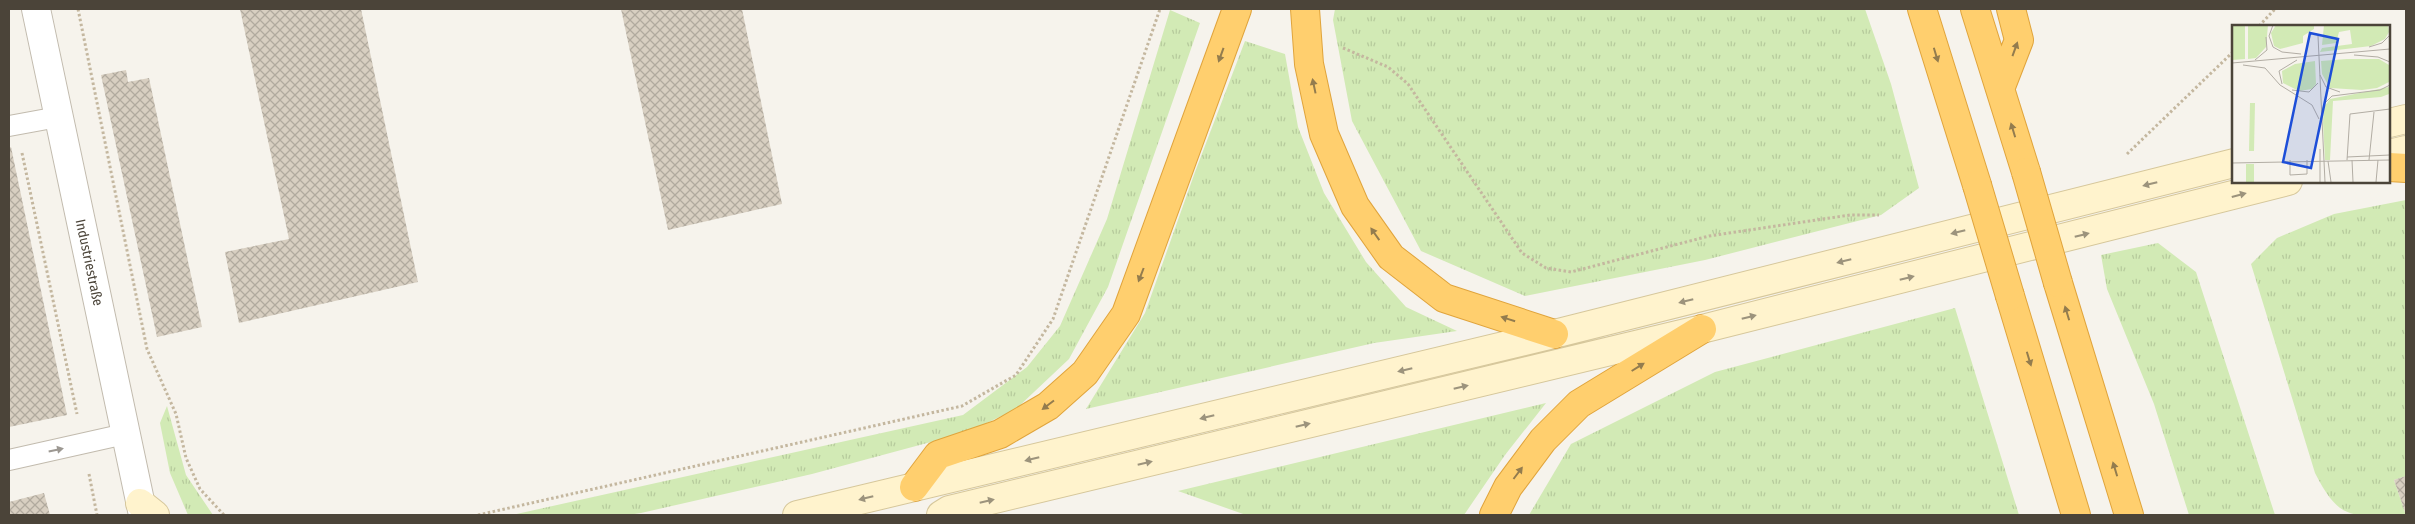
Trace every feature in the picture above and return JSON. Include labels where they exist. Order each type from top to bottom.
[{"type":"highway","points":[[914,487],[938,454],[1000,434],[1048,406],[1085,372],[1126,314],[1237,9]]},
{"type":"highway","points":[[1306,9],[1310,64],[1324,134],[1355,206],[1391,258],[1444,298],[1554,334]]},
{"type":"highway","points":[[1922,9],[2076,515]]},
{"type":"highway","points":[[1976,9],[2129,515]]},
{"type":"highway","points":[[2000,89],[2019,40],[2011,9]]},
{"type":"highway","points":[[2390,167],[2406,168]]},
{"type":"highway","points":[[1494,515],[1508,487],[1543,440],[1579,404],[1702,329]]},
{"type":"main road","points":[[2390,123],[2406,119]]},
{"type":"main road","points":[[2390,154],[2406,150]]},
{"type":"main road","points":[[797,515],[1554,334],[2232,164]]},
{"type":"main road","points":[[941,515],[959,507],[1702,329],[2284,182]]},
{"type":"street","name":"Industriestraße","points":[[36,9],[125,434],[146,511]]},
{"type":"lane","points":[[12,125],[58,116]]},
{"type":"lane","points":[[9,460],[125,434]]},
{"type":"path","points":[[78,9],[147,349],[176,414],[186,458],[200,489],[224,515]]},
{"type":"path","points":[[478,515],[962,406],[1016,375],[1053,319],[1160,9]]},
{"type":"path","points":[[2260,25],[2275,9]]},
{"type":"path","points":[[1343,48],[1388,67],[1408,84],[1522,253],[1546,268],[1571,272],[1708,236],[1850,214],[1881,215]]},
{"type":"path","points":[[2124,157],[2232,53]]},
{"type":"path","points":[[12,125],[98,515]]},
{"type":"green space","points":[[1335,9],[1865,9],[1891,84],[1919,188],[1881,215],[1705,260],[1525,296],[1421,251],[1352,121],[1333,20]]},
{"type":"green space","points":[[1170,10],[1200,23],[1108,287],[1069,359],[1016,409],[968,432],[812,474],[641,513],[628,515],[512,515],[963,415],[1027,367],[1060,326],[1107,219]]},
{"type":"green space","points":[[1245,41],[1285,54],[1298,127],[1324,193],[1366,262],[1406,307],[1457,331],[1374,343],[1086,409],[1145,313],[1195,172]]},
{"type":"green space","points":[[2406,200],[2406,476],[2394,480],[2406,515],[2361,515],[2341,509],[2324,489],[2315,473],[2251,264],[2277,238],[2334,214]]},
{"type":"green space","points":[[2158,243],[2196,272],[2275,515],[2189,515],[2154,404],[2107,289],[2101,255]]},
{"type":"green space","points":[[1955,308],[2019,515],[1529,515],[1571,444],[1715,372]]},
{"type":"green space","points":[[1546,403],[1505,455],[1464,515],[1246,515],[1178,491]]},
{"type":"green space","points":[[167,406],[186,475],[213,515],[188,515],[170,473],[160,423]]},
{"type":"building","points":[[240,9],[361,9],[418,282],[239,323],[225,252],[289,239]]},
{"type":"building","points":[[621,9],[742,9],[782,204],[668,230]]},
{"type":"building","points":[[126,70],[128,82],[149,78],[202,327],[157,337],[101,75]]},
{"type":"building","points":[[11,147],[67,415],[9,427],[9,148]]},
{"type":"building","points":[[2406,476],[2406,515],[2394,480]]},
{"type":"building","points":[[44,493],[50,515],[9,515],[9,502]]}]
